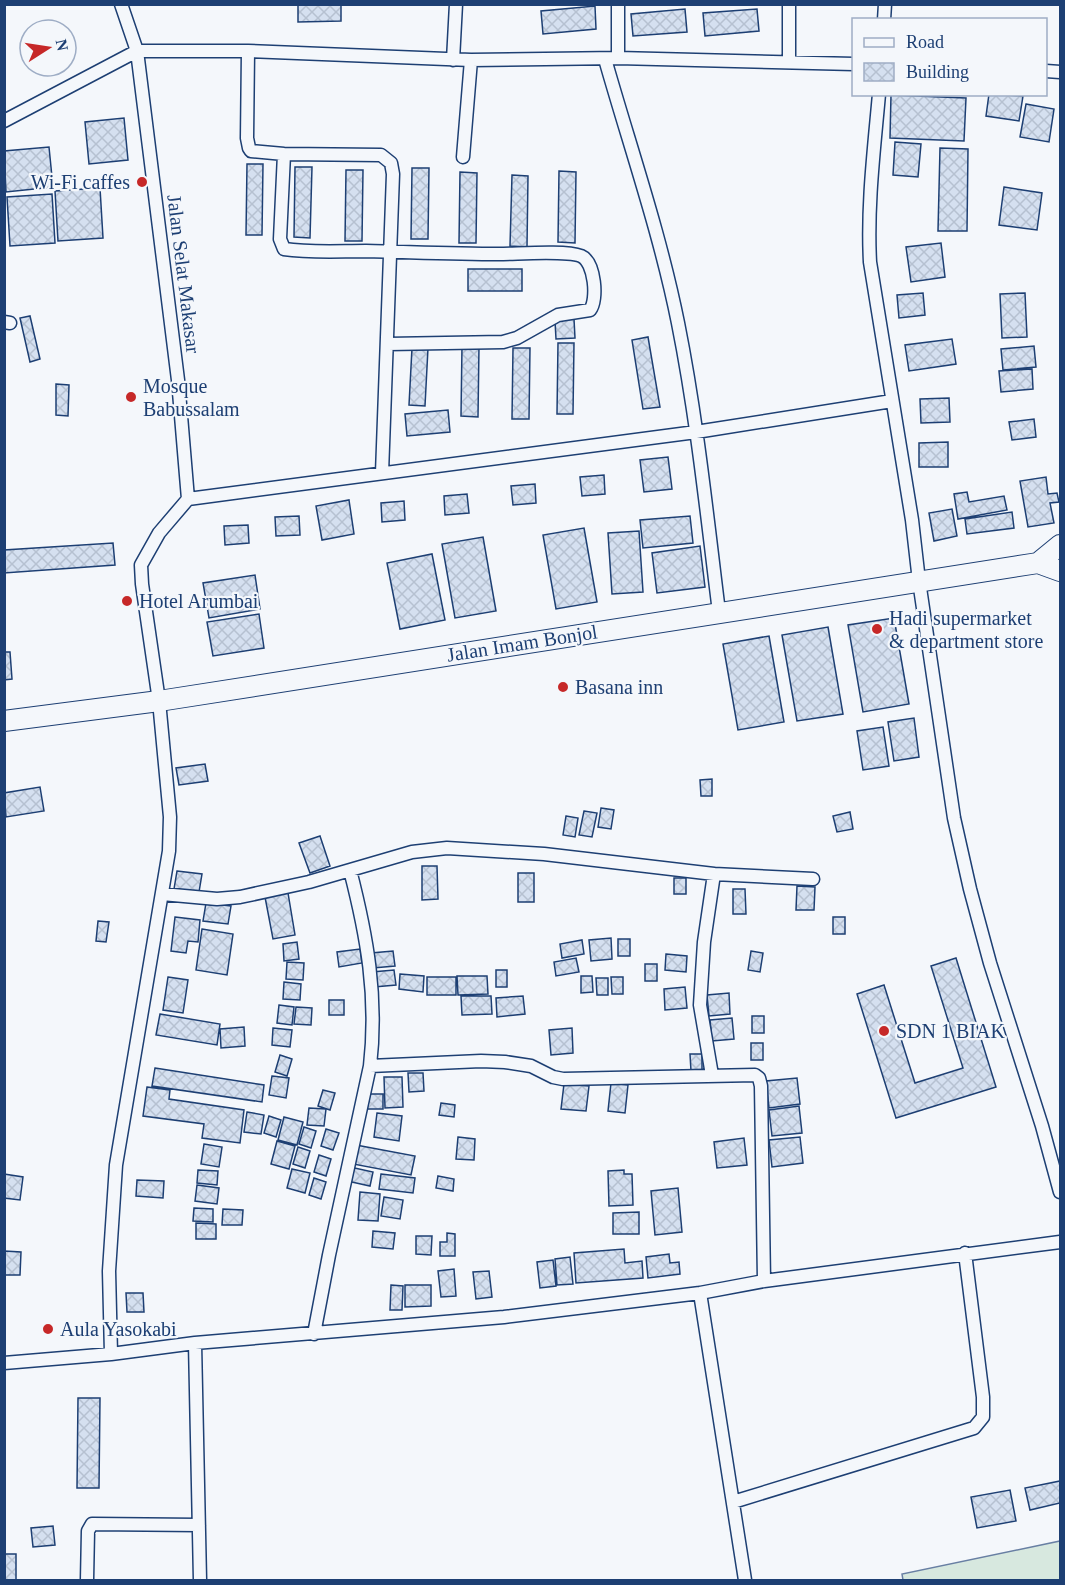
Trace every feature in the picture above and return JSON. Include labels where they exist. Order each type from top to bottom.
[{"type":"main road","points":[[1038,563],[1060,545]]},
{"type":"main road","name":"Jalan Imam Bonjol","points":[[4,721],[159,701],[1038,563]]},
{"type":"main road","points":[[1038,563],[1060,571]]},
{"type":"street","name":"Jalan Selat Makasar","points":[[121,4],[137,51],[177,380],[188,499]]},
{"type":"street","points":[[453,60],[456,4]]},
{"type":"street","points":[[618,4],[612,58],[678,324],[696,432],[720,612]]},
{"type":"street","points":[[789,4],[789,62]]},
{"type":"street","points":[[4,121],[137,51],[248,51],[453,60],[612,58],[852,64]]},
{"type":"street","points":[[248,51],[249,148],[260,153],[381,155],[391,163],[393,174],[391,251],[382,474]]},
{"type":"street","points":[[463,157],[471,60]]},
{"type":"street","points":[[879,96],[868,232],[870,262],[912,520],[954,818],[970,890],[1060,1192]]},
{"type":"street","points":[[284,154],[280,239],[284,249],[558,254],[581,256],[588,261],[592,270],[594,291],[590,310],[558,315],[516,338],[503,342],[388,344]]},
{"type":"street","points":[[111,1354],[109,1271],[116,1165],[170,851],[170,817],[159,701],[141,565],[159,533],[188,499],[696,432],[892,402]]},
{"type":"street","points":[[162,894],[208,899],[240,897],[412,852],[447,848],[544,854],[714,874],[813,879]]},
{"type":"street","points":[[314,1334],[328,1255],[370,1066],[373,1017],[368,947],[350,870]]},
{"type":"street","points":[[712,1074],[700,1005],[703,952],[714,874]]},
{"type":"street","points":[[370,1066],[481,1060],[524,1064],[563,1079],[712,1074],[755,1075],[759,1078],[761,1086],[764,1281]]},
{"type":"street","points":[[4,1363],[111,1354],[195,1343],[504,1317],[700,1293],[764,1281],[1060,1242]]},
{"type":"street","points":[[733,1502],[974,1428],[982,1417],[982,1397],[965,1254]]},
{"type":"street","points":[[700,1293],[746,1581]]},
{"type":"street","points":[[195,1343],[200,1581]]},
{"type":"street","points":[[87,1581],[88,1531],[92,1524],[199,1525]]},
{"type":"shaded area","points":[[1060,1541],[1060,1580],[903,1580],[902,1574]]},
{"type":"building","points":[[298,4],[341,4],[341,21],[298,22]]},
{"type":"building","points":[[595,6],[596,29],[543,34],[541,11]]},
{"type":"building","points":[[685,9],[687,32],[633,36],[631,14]]},
{"type":"building","points":[[757,9],[759,31],[705,36],[703,13]]},
{"type":"building","points":[[891,96],[966,98],[964,141],[890,138]]},
{"type":"building","points":[[989,96],[1023,96],[1019,121],[986,116]]},
{"type":"building","points":[[1026,104],[1054,109],[1049,142],[1020,137]]},
{"type":"building","points":[[124,118],[128,160],[89,164],[85,122]]},
{"type":"building","points":[[895,142],[921,144],[918,177],[893,175]]},
{"type":"building","points":[[49,147],[53,187],[6,192],[4,151]]},
{"type":"building","points":[[940,148],[968,149],[967,231],[938,231]]},
{"type":"building","points":[[247,164],[263,164],[262,235],[246,235]]},
{"type":"building","points":[[295,167],[312,167],[310,238],[294,237]]},
{"type":"building","points":[[412,168],[429,168],[428,239],[411,239]]},
{"type":"building","points":[[346,170],[363,170],[362,241],[345,241]]},
{"type":"building","points":[[559,171],[576,172],[575,243],[558,242]]},
{"type":"building","points":[[460,172],[477,173],[476,243],[459,243]]},
{"type":"building","points":[[512,175],[528,176],[527,247],[510,246]]},
{"type":"building","points":[[1004,187],[1042,193],[1037,230],[999,225]]},
{"type":"building","points":[[100,188],[103,238],[58,241],[55,191]]},
{"type":"building","points":[[52,194],[55,243],[10,246],[7,197]]},
{"type":"building","points":[[941,243],[945,277],[911,282],[906,247]]},
{"type":"building","points":[[468,269],[522,269],[522,291],[468,291]]},
{"type":"building","points":[[923,293],[925,315],[899,318],[897,295]]},
{"type":"building","points":[[1025,293],[1027,337],[1002,338],[1000,294]]},
{"type":"building","points":[[30,316],[40,359],[30,362],[20,318]]},
{"type":"building","points":[[574,319],[575,338],[556,339],[555,321]]},
{"type":"building","points":[[648,337],[660,407],[643,409],[632,340]]},
{"type":"building","points":[[952,339],[956,364],[909,371],[905,345]]},
{"type":"building","points":[[558,343],[574,343],[573,414],[557,414]]},
{"type":"building","points":[[462,346],[479,346],[478,417],[461,416]]},
{"type":"building","points":[[1034,346],[1036,367],[1003,370],[1001,349]]},
{"type":"building","points":[[412,348],[428,348],[425,406],[409,405]]},
{"type":"building","points":[[513,348],[530,348],[529,419],[512,419]]},
{"type":"building","points":[[1032,369],[1033,389],[1001,392],[999,371]]},
{"type":"building","points":[[56,384],[69,385],[68,416],[56,415]]},
{"type":"building","points":[[949,398],[950,422],[921,423],[920,399]]},
{"type":"building","points":[[448,410],[450,432],[407,436],[405,414]]},
{"type":"building","points":[[1034,419],[1036,437],[1012,440],[1009,422]]},
{"type":"building","points":[[948,442],[948,467],[919,467],[919,443]]},
{"type":"building","points":[[668,457],[672,489],[644,492],[640,460]]},
{"type":"building","points":[[604,475],[605,494],[582,496],[580,477]]},
{"type":"building","points":[[1046,477],[1048,494],[1057,493],[1059,502],[1050,503],[1054,523],[1028,527],[1020,481]]},
{"type":"building","points":[[535,484],[536,503],[513,505],[511,486]]},
{"type":"building","points":[[967,492],[969,502],[1004,496],[1007,510],[958,519],[954,494]]},
{"type":"building","points":[[467,494],[469,513],[445,515],[444,496]]},
{"type":"building","points":[[349,500],[354,534],[322,540],[316,506]]},
{"type":"building","points":[[404,501],[405,520],[382,522],[381,503]]},
{"type":"building","points":[[952,509],[957,536],[934,541],[929,513]]},
{"type":"building","points":[[1012,512],[1014,528],[967,534],[965,519]]},
{"type":"building","points":[[299,516],[300,535],[276,536],[275,517]]},
{"type":"building","points":[[690,516],[693,543],[643,548],[640,520]]},
{"type":"building","points":[[248,525],[249,543],[225,545],[224,526]]},
{"type":"building","points":[[584,528],[597,602],[556,609],[543,535]]},
{"type":"building","points":[[639,531],[643,592],[612,594],[608,533]]},
{"type":"building","points":[[483,537],[496,611],[455,618],[442,544]]},
{"type":"building","points":[[113,543],[115,565],[4,573],[4,550]]},
{"type":"building","points":[[700,546],[705,587],[657,593],[652,553]]},
{"type":"building","points":[[432,554],[445,620],[400,629],[387,563]]},
{"type":"building","points":[[255,575],[260,609],[209,618],[203,583]]},
{"type":"building","points":[[259,614],[264,648],[213,656],[207,622]]},
{"type":"building","points":[[894,618],[909,704],[863,712],[848,625]]},
{"type":"building","points":[[828,627],[843,714],[797,721],[782,635]]},
{"type":"building","points":[[769,636],[784,722],[738,730],[723,644]]},
{"type":"building","points":[[4,652],[10,652],[12,679],[4,680]]},
{"type":"building","points":[[914,718],[919,757],[894,761],[888,722]]},
{"type":"building","points":[[883,727],[889,766],[863,770],[857,731]]},
{"type":"building","points":[[205,764],[208,781],[179,785],[176,768]]},
{"type":"building","points":[[712,779],[712,796],[701,796],[700,780]]},
{"type":"building","points":[[40,787],[44,811],[6,817],[4,793]]},
{"type":"building","points":[[601,808],[614,810],[611,829],[598,827]]},
{"type":"building","points":[[584,811],[597,813],[592,837],[579,835]]},
{"type":"building","points":[[850,812],[853,829],[837,832],[833,816]]},
{"type":"building","points":[[566,816],[578,818],[575,837],[563,835]]},
{"type":"building","points":[[320,836],[330,866],[310,873],[299,843]]},
{"type":"building","points":[[422,866],[437,866],[438,899],[422,900]]},
{"type":"building","points":[[177,871],[202,874],[199,892],[174,889]]},
{"type":"building","points":[[518,873],[534,873],[534,902],[518,902]]},
{"type":"building","points":[[674,878],[686,878],[686,894],[674,894]]},
{"type":"building","points":[[797,886],[815,887],[814,910],[796,910]]},
{"type":"building","points":[[733,889],[745,889],[746,914],[733,914]]},
{"type":"building","points":[[288,893],[295,935],[273,939],[265,897]]},
{"type":"building","points":[[206,903],[231,906],[228,924],[203,921]]},
{"type":"building","points":[[175,917],[200,920],[198,942],[188,941],[186,953],[171,951]]},
{"type":"building","points":[[833,917],[845,917],[845,934],[833,934]]},
{"type":"building","points":[[98,921],[109,922],[106,942],[96,941]]},
{"type":"building","points":[[202,929],[233,934],[227,975],[196,970]]},
{"type":"building","points":[[611,938],[612,959],[591,961],[589,940]]},
{"type":"building","points":[[618,939],[630,939],[630,956],[618,956]]},
{"type":"building","points":[[582,940],[584,954],[562,958],[560,944]]},
{"type":"building","points":[[297,942],[299,959],[284,961],[283,944]]},
{"type":"building","points":[[360,949],[362,963],[339,967],[337,952]]},
{"type":"building","points":[[393,951],[395,966],[373,968],[371,953]]},
{"type":"building","points":[[751,951],[763,953],[760,972],[748,970]]},
{"type":"building","points":[[666,954],[687,956],[686,972],[665,970]]},
{"type":"building","points":[[576,958],[579,972],[556,976],[554,962]]},
{"type":"building","name":"SDN 1 BIAK","points":[[956,958],[996,1087],[896,1118],[857,994],[884,985],[915,1083],[963,1068],[931,966]]},
{"type":"building","points":[[287,962],[304,963],[303,980],[286,979]]},
{"type":"building","points":[[645,964],[657,964],[657,981],[645,981]]},
{"type":"building","points":[[394,970],[396,985],[374,987],[372,972]]},
{"type":"building","points":[[496,970],[507,970],[507,987],[496,987]]},
{"type":"building","points":[[400,974],[424,976],[423,992],[399,989]]},
{"type":"building","points":[[457,976],[487,976],[488,994],[458,995]]},
{"type":"building","points":[[581,976],[592,976],[593,992],[581,993]]},
{"type":"building","points":[[168,977],[188,980],[183,1013],[163,1010]]},
{"type":"building","points":[[427,977],[456,977],[456,995],[427,995]]},
{"type":"building","points":[[611,977],[623,977],[623,994],[612,994]]},
{"type":"building","points":[[596,978],[608,978],[608,995],[597,995]]},
{"type":"building","points":[[284,982],[301,984],[300,1000],[283,999]]},
{"type":"building","points":[[685,987],[687,1008],[665,1010],[664,989]]},
{"type":"building","points":[[729,993],[730,1014],[709,1016],[707,995]]},
{"type":"building","points":[[461,996],[491,996],[492,1014],[462,1015]]},
{"type":"building","points":[[523,996],[525,1014],[497,1017],[496,998]]},
{"type":"building","points":[[329,1000],[344,1000],[344,1015],[329,1015]]},
{"type":"building","points":[[279,1005],[294,1007],[292,1025],[277,1023]]},
{"type":"building","points":[[296,1007],[312,1008],[311,1025],[294,1024]]},
{"type":"building","points":[[160,1014],[220,1024],[217,1045],[156,1035]]},
{"type":"building","points":[[752,1016],[764,1016],[764,1033],[752,1033]]},
{"type":"building","points":[[732,1018],[734,1039],[712,1041],[710,1020]]},
{"type":"building","points":[[244,1027],[245,1046],[221,1048],[220,1029]]},
{"type":"building","points":[[273,1028],[292,1030],[290,1047],[272,1045]]},
{"type":"building","points":[[572,1028],[573,1053],[551,1055],[549,1030]]},
{"type":"building","points":[[751,1043],[763,1043],[763,1060],[751,1060]]},
{"type":"building","points":[[690,1054],[702,1054],[702,1070],[691,1071]]},
{"type":"building","points":[[280,1055],[292,1059],[287,1076],[275,1072]]},
{"type":"building","points":[[155,1068],[264,1085],[262,1102],[152,1086]]},
{"type":"building","points":[[408,1073],[423,1073],[424,1091],[409,1092]]},
{"type":"building","points":[[272,1076],[289,1078],[286,1098],[269,1095]]},
{"type":"building","points":[[384,1077],[402,1077],[403,1107],[385,1108]]},
{"type":"building","points":[[797,1078],[800,1104],[769,1108],[766,1081]]},
{"type":"building","points":[[611,1083],[628,1085],[625,1113],[608,1111]]},
{"type":"building","points":[[564,1084],[589,1086],[586,1111],[561,1109]]},
{"type":"building","points":[[147,1087],[170,1090],[169,1099],[244,1110],[240,1143],[202,1138],[204,1124],[143,1116]]},
{"type":"building","points":[[323,1090],[335,1093],[330,1110],[318,1106]]},
{"type":"building","points":[[366,1094],[383,1094],[383,1109],[366,1109]]},
{"type":"building","points":[[441,1103],[455,1105],[454,1117],[439,1115]]},
{"type":"building","points":[[799,1106],[802,1133],[772,1136],[769,1110]]},
{"type":"building","points":[[309,1108],[326,1109],[324,1126],[307,1125]]},
{"type":"building","points":[[247,1112],[264,1115],[261,1134],[244,1132]]},
{"type":"building","points":[[377,1113],[402,1116],[399,1141],[374,1137]]},
{"type":"building","points":[[269,1116],[281,1120],[276,1137],[264,1133]]},
{"type":"building","points":[[284,1117],[303,1122],[297,1145],[278,1140]]},
{"type":"building","points":[[304,1127],[316,1131],[311,1148],[299,1144]]},
{"type":"building","points":[[326,1129],[339,1133],[333,1150],[321,1146]]},
{"type":"building","points":[[458,1137],[475,1139],[474,1160],[456,1159]]},
{"type":"building","points":[[800,1137],[803,1163],[772,1167],[769,1140]]},
{"type":"building","points":[[744,1138],[747,1165],[717,1168],[714,1142]]},
{"type":"building","points":[[277,1141],[295,1146],[289,1169],[271,1164]]},
{"type":"building","points":[[204,1144],[222,1147],[219,1167],[201,1164]]},
{"type":"building","points":[[356,1145],[415,1156],[411,1175],[353,1164]]},
{"type":"building","points":[[298,1147],[310,1151],[305,1168],[293,1164]]},
{"type":"building","points":[[319,1155],[331,1159],[326,1176],[314,1172]]},
{"type":"building","points":[[350,1167],[373,1172],[370,1186],[347,1181]]},
{"type":"building","points":[[292,1169],[310,1173],[305,1193],[287,1188]]},
{"type":"building","points":[[198,1170],[218,1171],[217,1185],[197,1183]]},
{"type":"building","points":[[624,1170],[624,1174],[632,1174],[633,1205],[609,1206],[608,1171]]},
{"type":"building","points":[[4,1174],[23,1177],[20,1200],[4,1198]]},
{"type":"building","points":[[381,1174],[415,1178],[413,1193],[379,1189]]},
{"type":"building","points":[[438,1176],[454,1179],[453,1191],[436,1188]]},
{"type":"building","points":[[314,1178],[326,1182],[321,1199],[309,1195]]},
{"type":"building","points":[[137,1180],[164,1181],[163,1198],[136,1196]]},
{"type":"building","points":[[197,1185],[219,1188],[217,1204],[195,1201]]},
{"type":"building","points":[[678,1188],[682,1232],[655,1235],[651,1191]]},
{"type":"building","points":[[360,1192],[380,1194],[378,1221],[358,1220]]},
{"type":"building","points":[[384,1197],[403,1200],[400,1219],[381,1216]]},
{"type":"building","points":[[194,1208],[213,1209],[213,1222],[193,1221]]},
{"type":"building","points":[[223,1209],[243,1210],[242,1225],[222,1225]]},
{"type":"building","points":[[639,1212],[639,1234],[613,1234],[613,1213]]},
{"type":"building","points":[[196,1223],[216,1224],[216,1239],[196,1239]]},
{"type":"building","points":[[373,1231],[395,1233],[393,1249],[372,1247]]},
{"type":"building","points":[[447,1233],[455,1234],[455,1256],[440,1256],[440,1242],[447,1242]]},
{"type":"building","points":[[416,1236],[432,1236],[431,1255],[416,1254]]},
{"type":"building","points":[[624,1249],[625,1263],[642,1261],[643,1278],[576,1283],[574,1253]]},
{"type":"building","points":[[4,1251],[21,1252],[20,1275],[4,1275]]},
{"type":"building","points":[[669,1254],[670,1263],[679,1262],[680,1274],[648,1278],[646,1257]]},
{"type":"building","points":[[570,1257],[573,1284],[557,1285],[555,1259]]},
{"type":"building","points":[[553,1260],[556,1286],[540,1288],[537,1262]]},
{"type":"building","points":[[454,1269],[456,1296],[441,1297],[438,1271]]},
{"type":"building","points":[[489,1271],[492,1297],[476,1299],[473,1272]]},
{"type":"building","points":[[391,1285],[403,1286],[402,1310],[390,1310]]},
{"type":"building","points":[[405,1285],[431,1285],[431,1306],[405,1307]]},
{"type":"building","points":[[126,1293],[143,1293],[144,1312],[127,1312]]},
{"type":"building","points":[[78,1398],[100,1398],[99,1488],[77,1488]]},
{"type":"building","points":[[1060,1481],[1060,1503],[1030,1510],[1025,1488]]},
{"type":"building","points":[[1010,1490],[1016,1521],[977,1528],[971,1497]]},
{"type":"building","points":[[53,1526],[55,1545],[33,1547],[31,1528]]},
{"type":"building","points":[[4,1554],[16,1554],[16,1580],[4,1580]]},
{"type":"place","name":"Wi-Fi caffes","points":[[142,182]]},
{"type":"place","name":"Mosque Babussalam","points":[[131,397]]},
{"type":"place","name":"Hotel Arumbai","points":[[127,601]]},
{"type":"place","name":"Hadi supermarket & department store","points":[[877,629]]},
{"type":"place","name":"Basana inn","points":[[563,687]]},
{"type":"place","name":"SDN 1 BIAK","points":[[884,1031]]},
{"type":"place","name":"Aula Yasokabi","points":[[48,1329]]}]
